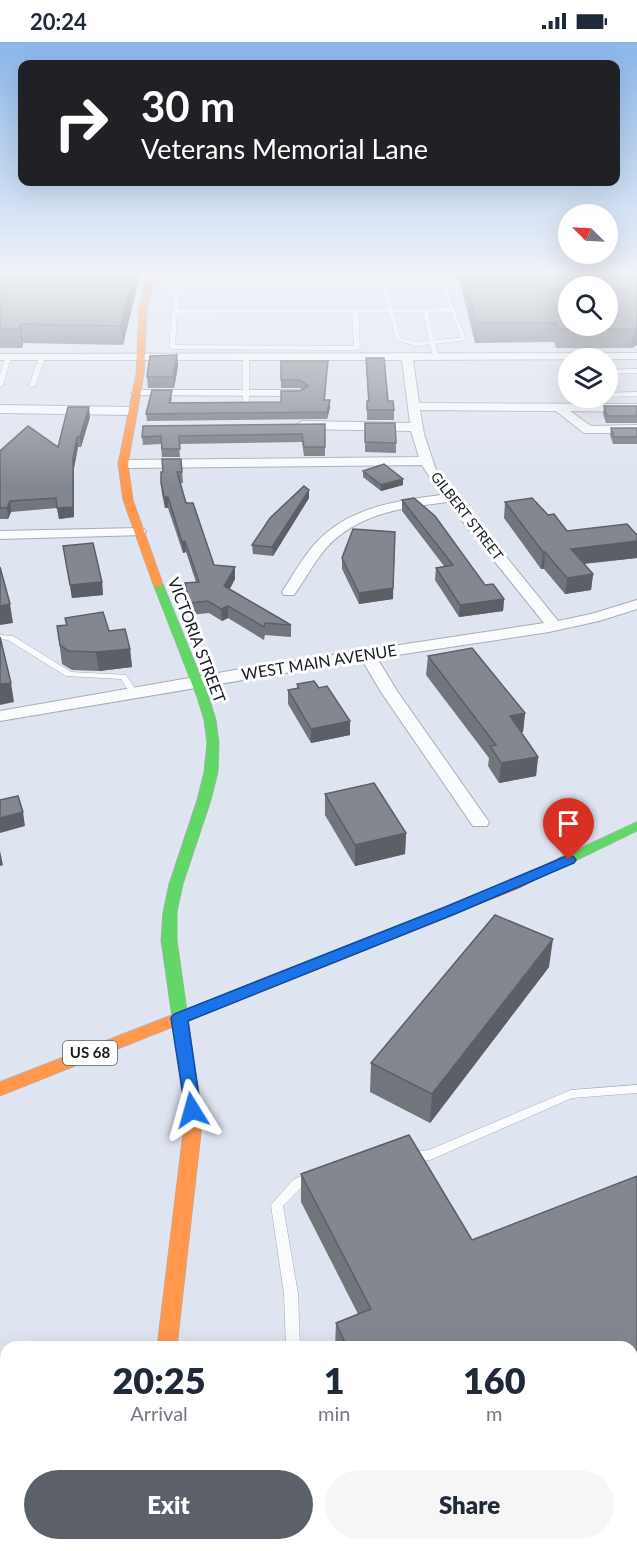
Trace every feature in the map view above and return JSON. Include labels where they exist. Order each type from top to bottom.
[{"type":"street","name":"VICTORIA STREET","points":[[142,344],[137,393],[128,428],[123,477],[152,572],[196,682],[211,727],[212,761],[204,802],[181,865],[171,905],[169,956],[174,969],[192,1110],[192,1133],[168,1341]]},
{"type":"street","name":"GILBERT STREET","points":[[407,356],[417,427],[432,473],[554,626]]},
{"type":"street","points":[[4,357],[435,356],[558,360]]},
{"type":"street","points":[[618,357],[637,356]]},
{"type":"street","points":[[137,393],[246,398],[300,393]]},
{"type":"street","points":[[415,406],[558,408]]},
{"type":"street","points":[[618,406],[637,408]]},
{"type":"street","points":[[563,408],[561,410],[588,430],[637,429]]},
{"type":"street","points":[[0,409],[132,411]]},
{"type":"street","points":[[290,425],[417,427]]},
{"type":"street","points":[[128,428],[147,427]]},
{"type":"street","points":[[124,464],[426,460]]},
{"type":"street","points":[[290,592],[319,548],[344,524],[379,510],[450,498]]},
{"type":"street","points":[[0,535],[139,532]]},
{"type":"street","name":"WEST MAIN AVENUE","points":[[0,716],[196,682],[554,626],[594,618],[637,604]]},
{"type":"street","points":[[367,655],[389,692],[480,822]]},
{"type":"street","name":"US 68","points":[[0,1089],[514,885],[637,826]]},
{"type":"lane","points":[[172,344],[172,347],[357,348],[357,344]]},
{"type":"lane","points":[[432,344],[435,356]]},
{"type":"lane","points":[[0,385],[4,357]]},
{"type":"lane","points":[[32,386],[42,357]]},
{"type":"lane","points":[[246,357],[246,398]]},
{"type":"lane","points":[[618,372],[637,371]]},
{"type":"lane","points":[[618,395],[637,394]]},
{"type":"lane","points":[[0,637],[10,638],[69,674],[123,677],[134,693]]},
{"type":"lane","points":[[397,1157],[430,1155],[571,1094],[637,1089]]},
{"type":"lane","points":[[292,1341],[291,1294],[277,1205],[297,1184],[324,1169]]},
{"type":"building","points":[[177,355],[173,377],[147,377],[150,356]]},
{"type":"building","points":[[366,358],[384,358],[388,401],[393,401],[394,410],[367,410],[367,401],[369,401]]},
{"type":"building","points":[[281,361],[328,361],[324,400],[330,400],[327,412],[146,414],[152,390],[172,390],[169,403],[281,402],[281,391],[300,391],[308,386],[300,380],[281,380]]},
{"type":"building","points":[[637,406],[637,416],[607,416],[605,408]]},
{"type":"building","points":[[68,407],[89,407],[80,437],[77,437],[73,458],[73,507],[57,508],[56,498],[10,501],[7,508],[0,508],[0,451],[28,426],[58,447]]},
{"type":"building","points":[[365,423],[395,423],[396,443],[365,442]]},
{"type":"building","points":[[325,424],[325,447],[304,447],[302,434],[179,436],[180,449],[162,449],[161,436],[142,437],[143,426]]},
{"type":"building","points":[[611,428],[637,428],[637,437],[614,437]]},
{"type":"building","points":[[162,459],[181,459],[182,472],[177,472],[186,503],[193,503],[214,565],[235,567],[224,586],[291,625],[265,623],[264,627],[228,606],[221,609],[208,601],[189,603],[185,583],[199,582],[185,541],[182,542],[168,497],[164,497],[161,483]]},
{"type":"building","points":[[384,464],[403,479],[381,485],[363,471]]},
{"type":"building","points":[[304,486],[309,490],[272,547],[252,545],[270,518]]},
{"type":"building","points":[[414,498],[435,516],[485,585],[493,584],[504,599],[460,605],[436,568],[453,565],[402,500]]},
{"type":"building","points":[[532,498],[548,515],[554,514],[567,531],[627,524],[637,535],[637,541],[571,549],[593,574],[567,578],[543,552],[505,502]]},
{"type":"building","points":[[353,529],[395,532],[393,588],[359,593],[342,558]]},
{"type":"building","points":[[93,543],[102,582],[70,585],[63,546]]},
{"type":"building","points":[[0,567],[10,604],[0,606]]},
{"type":"building","points":[[103,612],[109,631],[125,629],[130,649],[96,652],[69,651],[60,645],[57,626],[67,625],[65,618]]},
{"type":"building","points":[[0,637],[11,683],[0,684]]},
{"type":"building","points":[[472,648],[525,713],[510,716],[538,757],[501,763],[490,746],[496,745],[428,656]]},
{"type":"building","points":[[314,681],[319,688],[327,686],[350,721],[311,729],[288,690],[299,688],[297,684]]},
{"type":"building","points":[[374,783],[406,833],[355,845],[325,794]]},
{"type":"building","points":[[18,796],[23,812],[0,818],[0,800]]},
{"type":"building","points":[[495,915],[553,939],[432,1094],[371,1063]]},
{"type":"building","points":[[409,1135],[472,1240],[637,1176],[637,1341],[344,1341],[336,1323],[371,1309],[301,1174]]},
{"type":"traffic: fast","points":[[158,584],[203,697],[210,720],[213,743],[211,772],[204,800],[176,884],[170,912],[169,940],[188,1074]]},
{"type":"traffic: fast","points":[[562,862],[637,826]]},
{"type":"traffic: slow","points":[[141,344],[140,374],[123,464],[128,500],[158,584]]},
{"type":"traffic: slow","points":[[0,1089],[321,962]]},
{"type":"traffic: slow","points":[[168,1341],[192,1133],[193,1110],[188,1074]]},
{"type":"traffic: jam","points":[[321,962],[514,885],[562,862]]},
{"type":"route","points":[[192,1110],[180,1018],[450,911],[569,860]]}]
